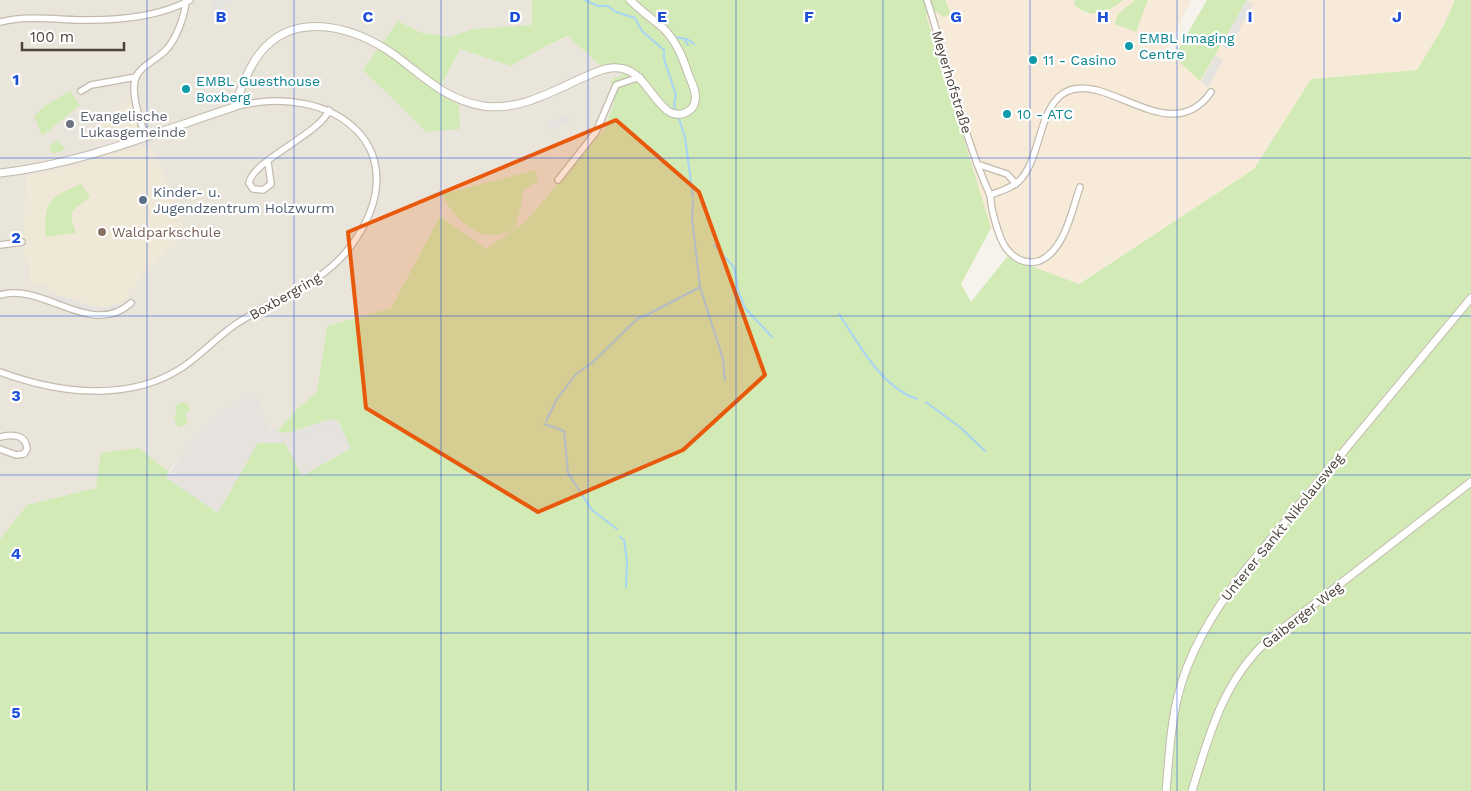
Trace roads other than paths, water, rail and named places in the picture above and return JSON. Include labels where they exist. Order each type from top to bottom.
[{"type":"street","points":[[234,107],[261,52],[286,33],[318,26],[346,30],[362,37],[395,56],[444,93],[462,101],[483,106],[500,107],[527,102],[608,68],[625,69],[640,77],[670,112],[684,114],[694,104],[696,96],[693,84],[675,44],[663,29],[630,0]]},
{"type":"street","name":"Meyerhofstraße","points":[[927,0],[977,164],[990,195],[994,218],[1006,248],[1019,260],[1034,262],[1047,256],[1058,243],[1080,187]]},
{"type":"street","points":[[0,22],[27,18],[88,20],[123,18],[150,13],[188,1]]},
{"type":"street","points":[[83,90],[136,77],[170,45],[188,1]]},
{"type":"street","points":[[136,77],[135,96],[145,137]]},
{"type":"street","points":[[558,180],[596,132],[616,85],[640,77]]},
{"type":"street","points":[[990,195],[1016,184],[1028,167],[1047,113],[1055,101],[1068,92],[1085,88],[1096,90],[1169,115],[1193,110],[1211,92]]},
{"type":"street","name":"Boxbergring","points":[[0,173],[49,166],[145,137],[234,107],[250,103],[282,101],[312,105],[329,110],[347,121],[364,140],[374,162],[376,187],[371,208],[357,236],[340,258],[321,277],[236,324],[183,367],[149,382],[118,389],[69,390],[40,385],[0,372]]},
{"type":"street","points":[[268,162],[271,184],[263,190],[253,189],[249,183],[250,178],[268,162],[286,147],[323,122],[329,110]]},
{"type":"street","points":[[977,164],[1007,174],[1016,184]]},
{"type":"street","points":[[0,245],[22,242]]},
{"type":"street","points":[[0,295],[11,292],[35,296],[95,316],[114,314],[130,303]]},
{"type":"street","name":"Unterer Sankt Nikolausweg","points":[[1166,791],[1178,695],[1190,662],[1218,606],[1246,569],[1471,298]]},
{"type":"street","points":[[0,437],[8,435],[22,438],[26,442],[27,449],[24,454],[16,456],[0,449]]},
{"type":"street","name":"Gaiberger Weg","points":[[1192,791],[1219,706],[1239,672],[1250,658],[1268,640],[1471,482]]},
{"type":"waterway","points":[[585,0],[598,6],[608,6],[616,12],[635,18],[642,31],[664,50],[664,59],[676,95],[674,105],[676,111]]},
{"type":"waterway","points":[[674,37],[687,39],[694,44]]},
{"type":"waterway","points":[[684,39],[688,45]]},
{"type":"waterway","points":[[679,119],[685,137],[693,198]]},
{"type":"waterway","points":[[693,201],[692,218],[700,287],[723,359],[725,380]]},
{"type":"waterway","points":[[714,245],[734,267],[738,290],[745,308],[772,337]]},
{"type":"waterway","points":[[546,421],[557,399],[576,374],[592,363],[638,318],[700,287]]},
{"type":"waterway","points":[[839,314],[863,351],[882,375],[892,385],[917,399]]},
{"type":"waterway","points":[[926,402],[961,428],[985,451]]},
{"type":"waterway","points":[[544,424],[564,431],[568,473],[592,510],[617,529]]},
{"type":"waterway","points":[[620,537],[624,540],[627,561],[626,587]]},
{"type":"place","name":"EMBL Imaging Centre","points":[[1129,46]]},
{"type":"place","name":"11 - Casino","points":[[1033,60]]},
{"type":"place","name":"EMBL Guesthouse Boxberg","points":[[186,89]]},
{"type":"place","name":"10 - ATC","points":[[1007,114]]},
{"type":"place","name":"Evangelische Lukasgemeinde","points":[[70,124]]},
{"type":"place","name":"Kinder- u. Jugendzentrum Holzwurm","points":[[143,200]]},
{"type":"place","name":"Waldparkschule","points":[[102,232]]}]
